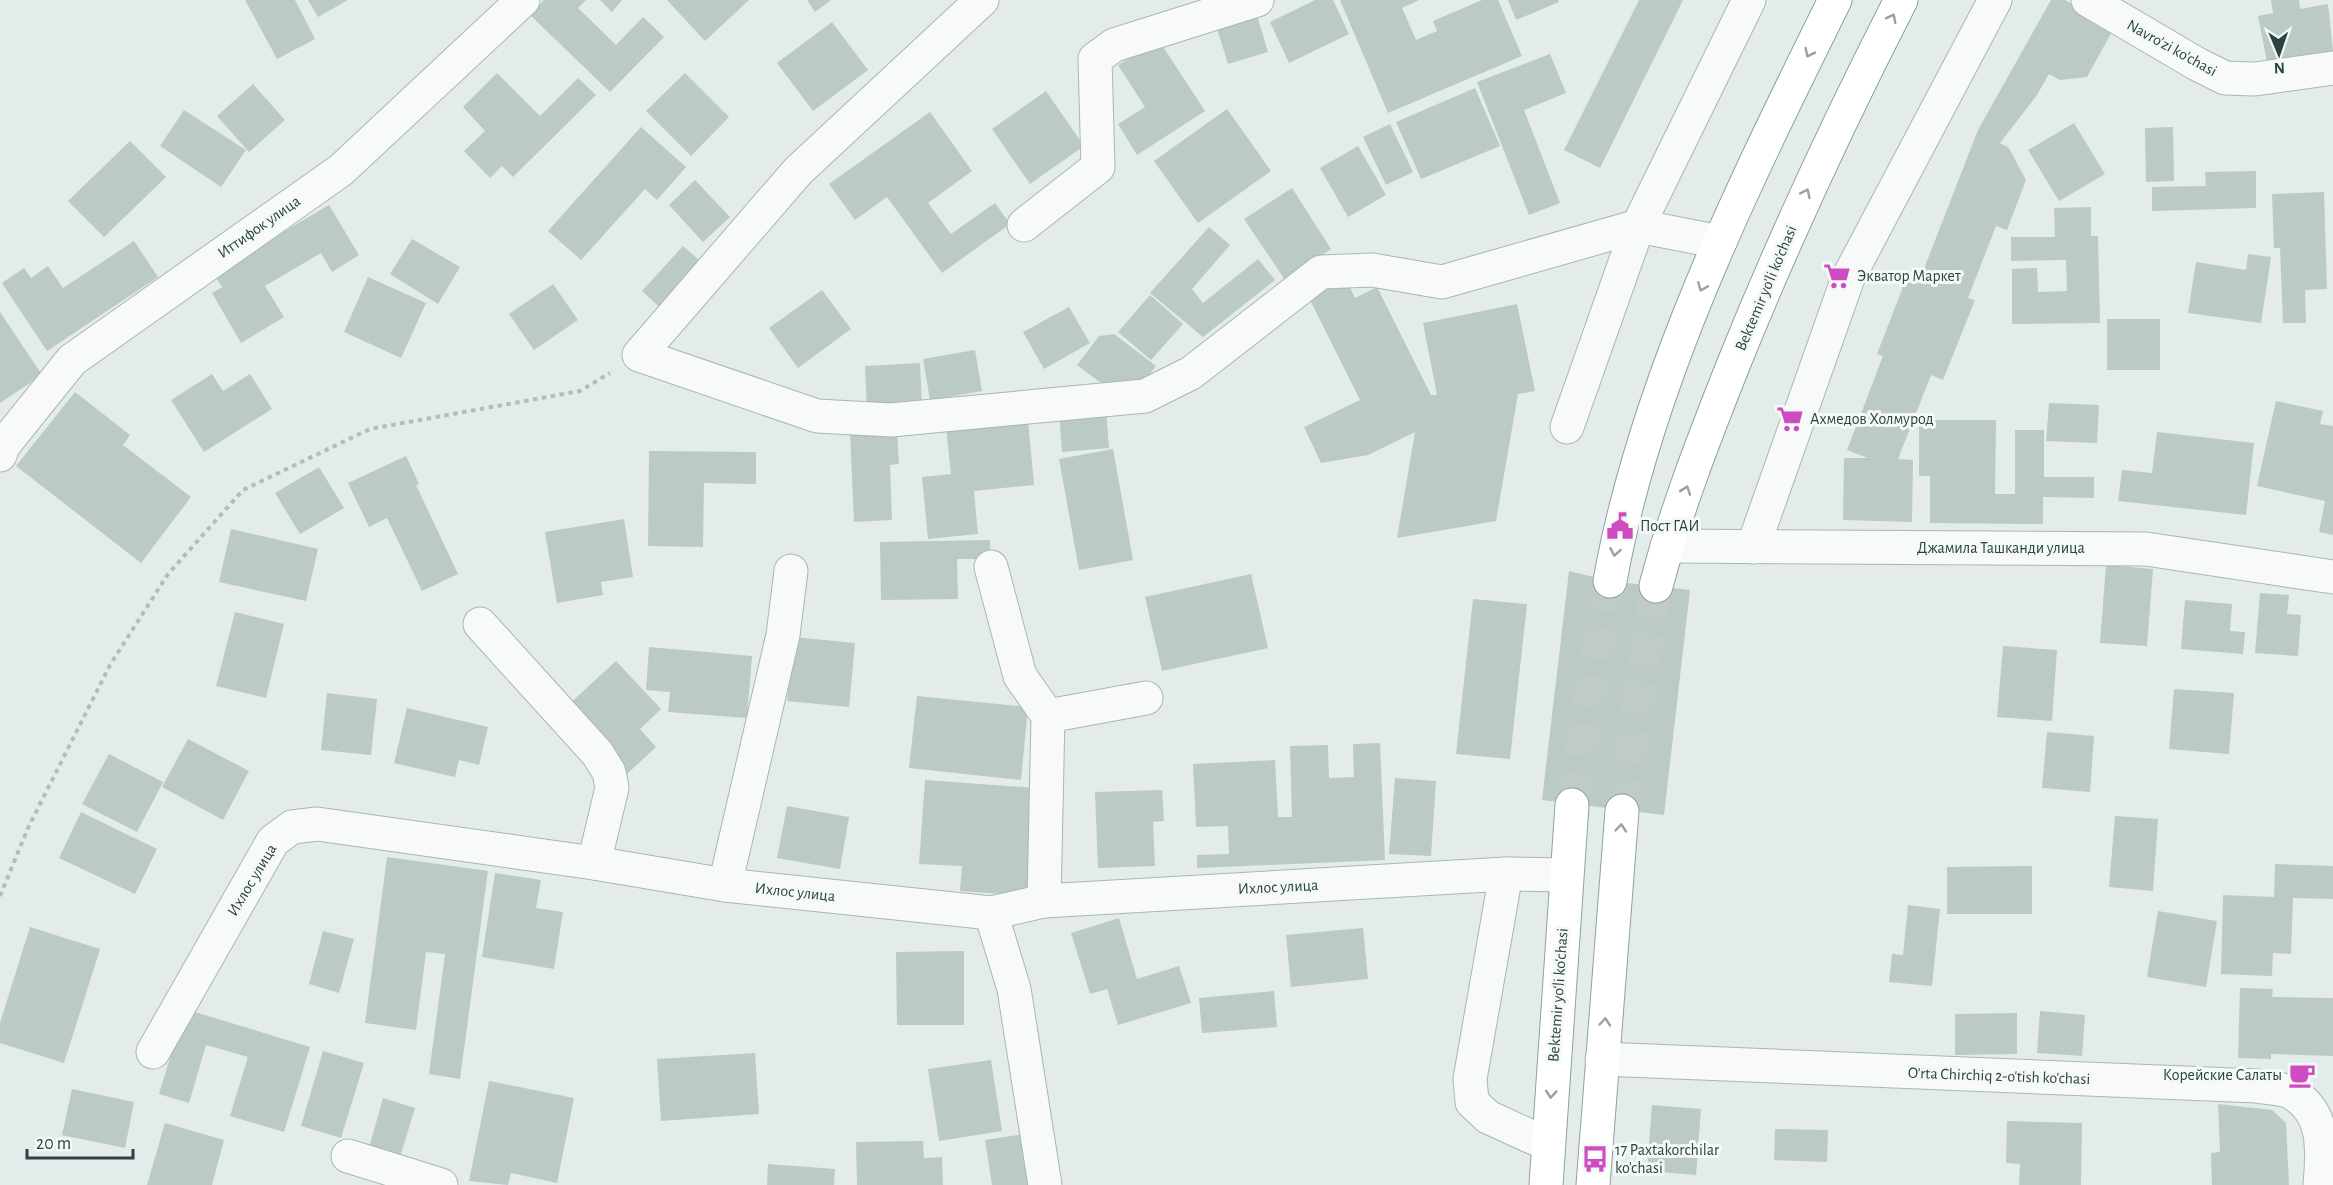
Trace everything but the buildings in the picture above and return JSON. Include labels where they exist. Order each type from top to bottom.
[{"type":"highway","points":[[1610,581],[1620,526],[1665,382],[1720,242],[1835,0]]},
{"type":"highway","name":"Bektemir yo'li ko'chasi","points":[[1656,586],[1666,546],[1708,427],[1780,249],[1858,83],[1901,0]]},
{"type":"highway","name":"Bektemir yo'li ko'chasi","points":[[1546,1185],[1547,1144],[1572,805]]},
{"type":"highway","points":[[1593,1185],[1622,811]]},
{"type":"street","points":[[982,0],[798,171],[639,355],[817,416],[891,420],[1145,396],[1191,373],[1321,272],[1372,270],[1442,282],[1638,226],[1720,242]]},
{"type":"street","points":[[1024,225],[1098,167],[1095,59],[1114,45],[1257,0]]},
{"type":"street","points":[[1567,427],[1638,226],[1749,0]]},
{"type":"street","points":[[1753,547],[1848,278],[1995,0]]},
{"type":"street","name":"Navro'zi ko'chasi","points":[[2088,0],[2197,64],[2226,78],[2255,79],[2333,68]]},
{"type":"street","name":"Иттифок улица","points":[[0,454],[3,446],[72,360],[341,170],[507,6]]},
{"type":"street","name":"Джамила Ташканди улица","points":[[1666,546],[2146,549],[2333,578]]},
{"type":"street","points":[[991,567],[1020,676],[1048,716],[1044,901]]},
{"type":"street","points":[[725,885],[783,635],[791,572]]},
{"type":"street","points":[[480,624],[597,753],[609,772],[612,788],[594,862]]},
{"type":"street","points":[[1048,716],[1146,698]]},
{"type":"street","name":"Ихлос улица","points":[[153,1052],[273,841],[292,827],[317,824],[594,862],[725,885],[991,913],[1044,901],[1506,874],[1566,875]]},
{"type":"street","points":[[1506,874],[1470,1079],[1472,1102],[1488,1117],[1547,1144]]},
{"type":"street","points":[[991,913],[1014,988],[1045,1185]]},
{"type":"street","name":"O'rta Chirchiq 2-o'tish ko'chasi","points":[[1602,1059],[2245,1086],[2288,1091],[2307,1105],[2319,1125],[2323,1152],[2320,1185]]},
{"type":"street","points":[[348,1156],[441,1185]]},
{"type":"path","points":[[0,896],[28,828],[110,665],[168,574],[243,490],[370,429],[580,391],[639,355]]},
{"type":"tunnel","points":[[1572,805],[1610,581]]},
{"type":"tunnel","points":[[1622,811],[1656,586]]},
{"type":"place","name":"Экватор Маркет","points":[[1837,276]]},
{"type":"place","name":"Ахмедов Холмурод","points":[[1790,419]]},
{"type":"place","name":"Пост ГАИ","points":[[1620,526]]},
{"type":"place","name":"Корейские Салаты","points":[[2302,1075]]},
{"type":"place","name":"17 Paxtakorchilar ko'chasi","points":[[1595,1159]]}]
